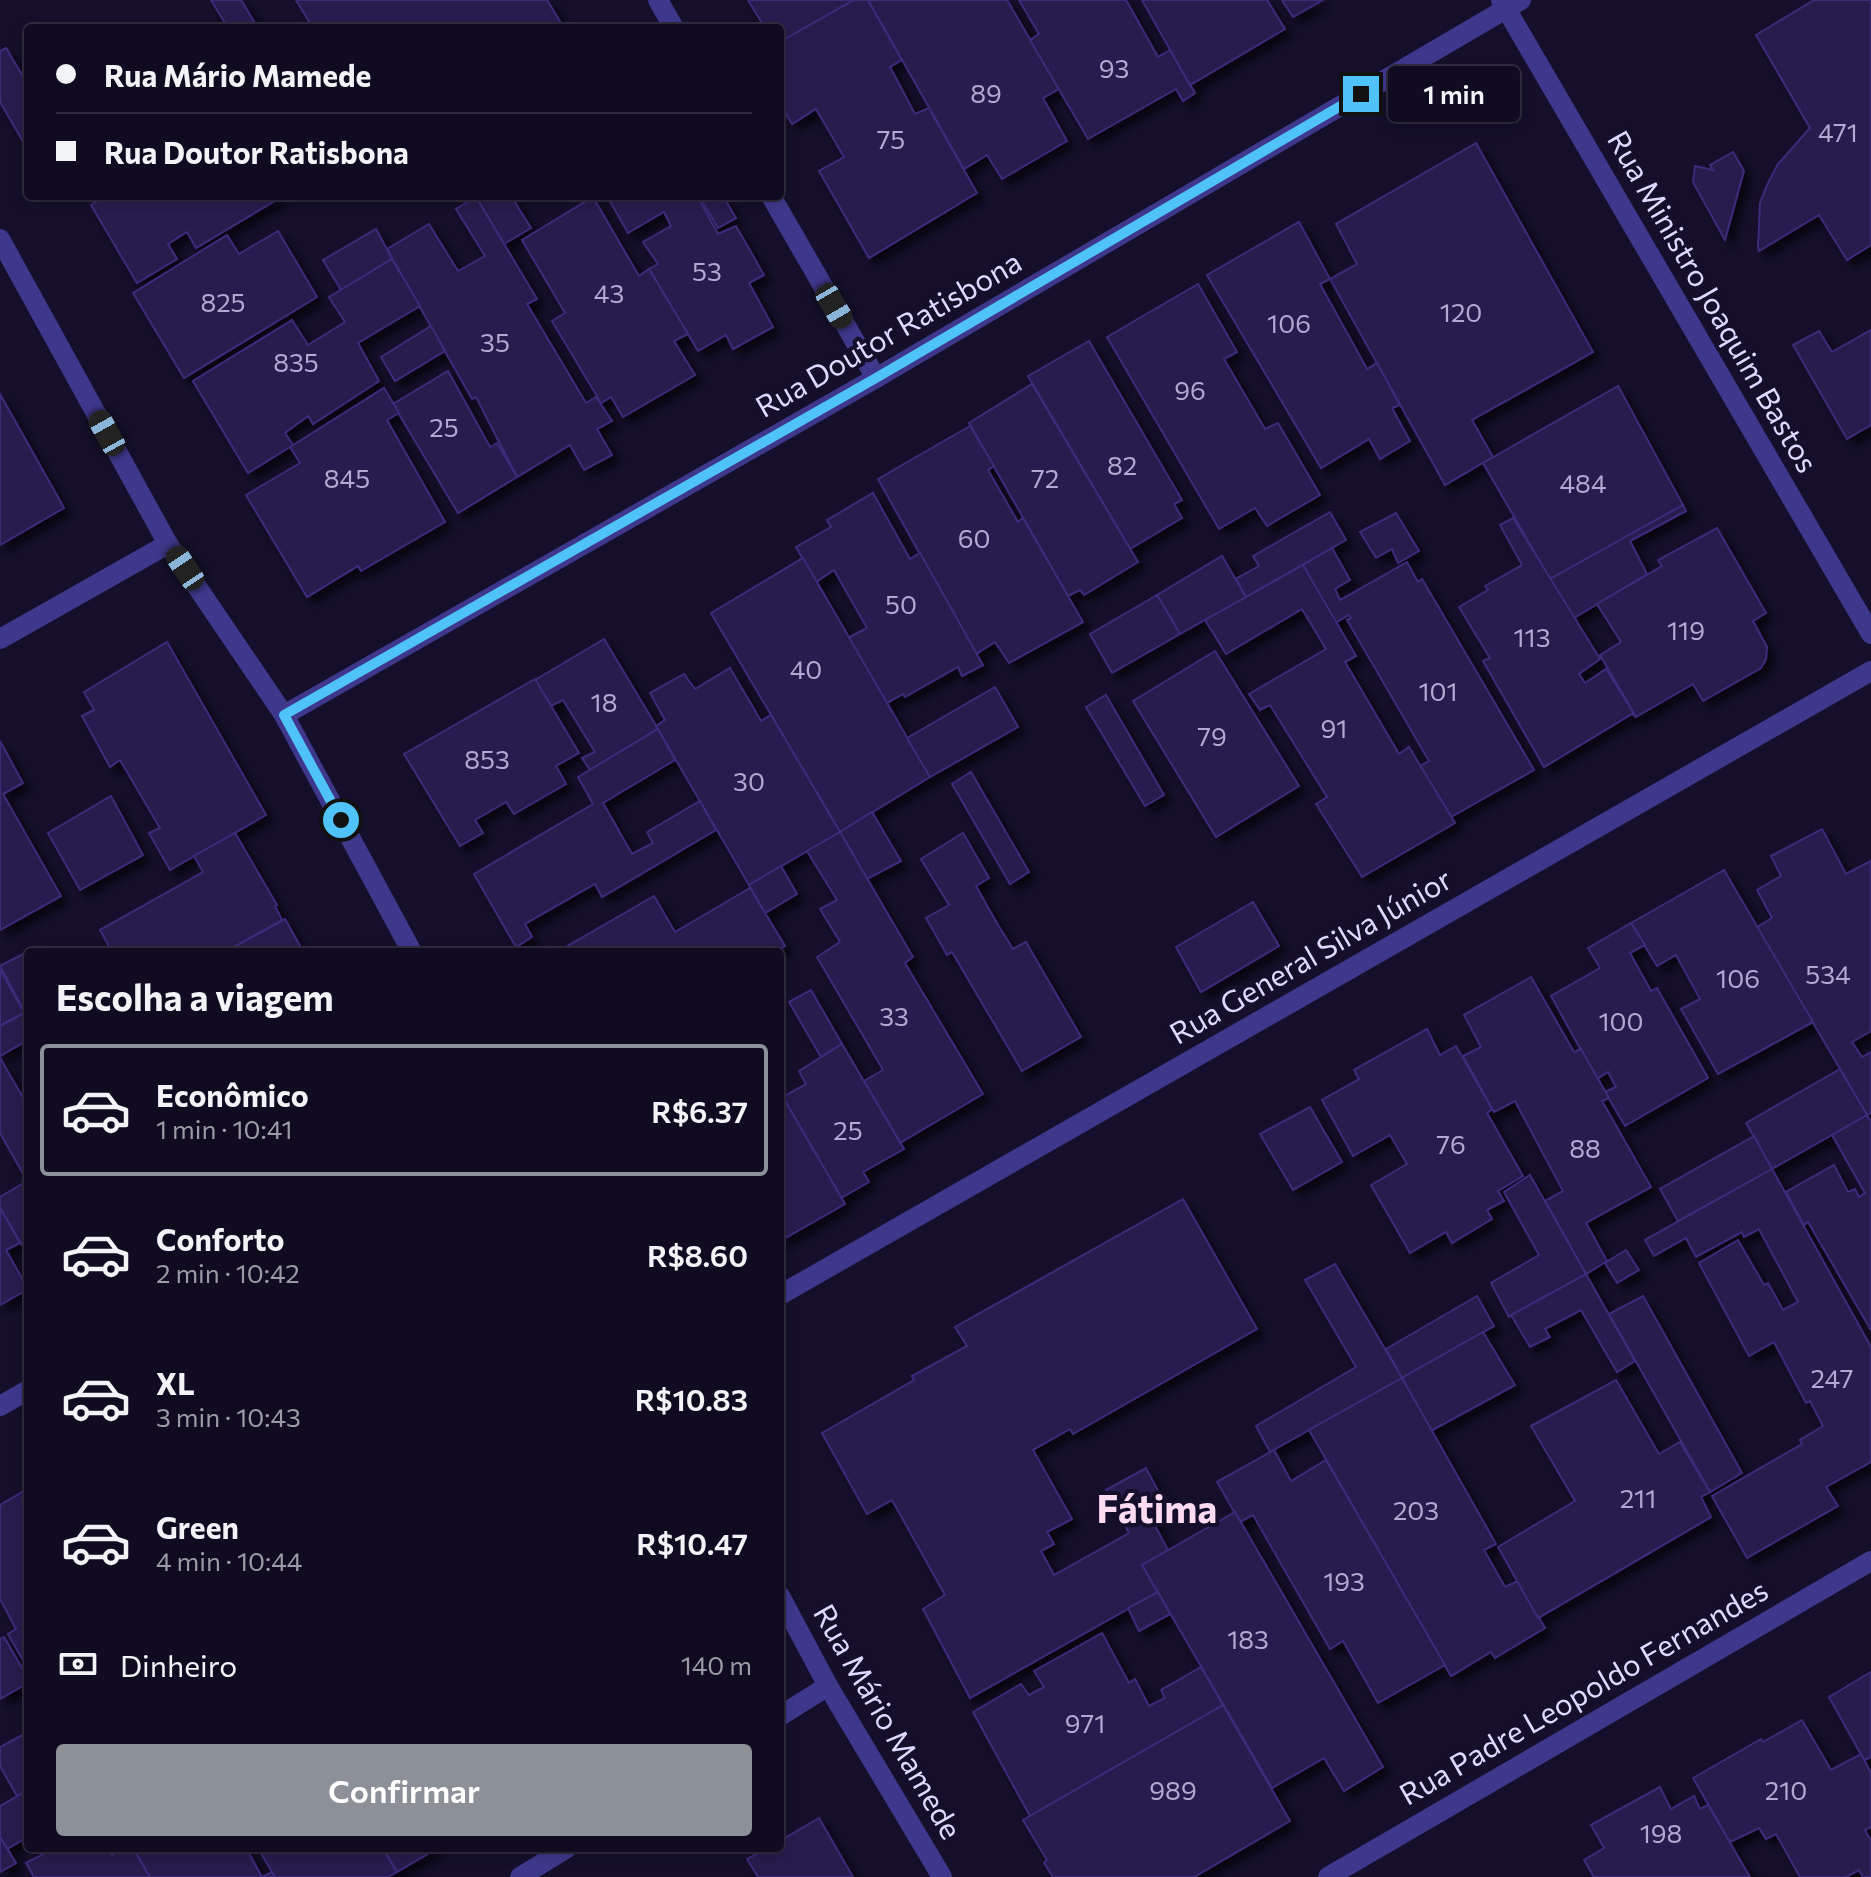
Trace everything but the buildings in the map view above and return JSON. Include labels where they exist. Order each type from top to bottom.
[{"type":"street","points":[[658,0],[672,24]]},
{"type":"street","name":"Rua Doutor Ratisbona","points":[[284,715],[876,378],[1509,3]]},
{"type":"street","name":"Rua Ministro Joaquim Bastos","points":[[1509,3],[1871,634]]},
{"type":"street","points":[[773,200],[876,378]]},
{"type":"street","points":[[0,239],[168,544],[284,715],[410,948]]},
{"type":"street","points":[[0,639],[168,544]]},
{"type":"street","name":"Rua General Silva Júnior","points":[[784,1293],[1871,671]]},
{"type":"street","points":[[0,1406],[24,1392]]},
{"type":"street","name":"Rua Padre Leopoldo Fernandes","points":[[1328,1877],[1871,1561]]},
{"type":"street","name":"Rua Mário Mamede","points":[[784,1604],[828,1686],[942,1877]]},
{"type":"street","points":[[784,1714],[828,1686]]},
{"type":"street","points":[[520,1877],[561,1852]]},
{"type":"district","name":"Fátima","points":[[1157,1510]]},
{"type":"route","points":[[341,820],[284,715],[876,378],[1361,94]]}]
